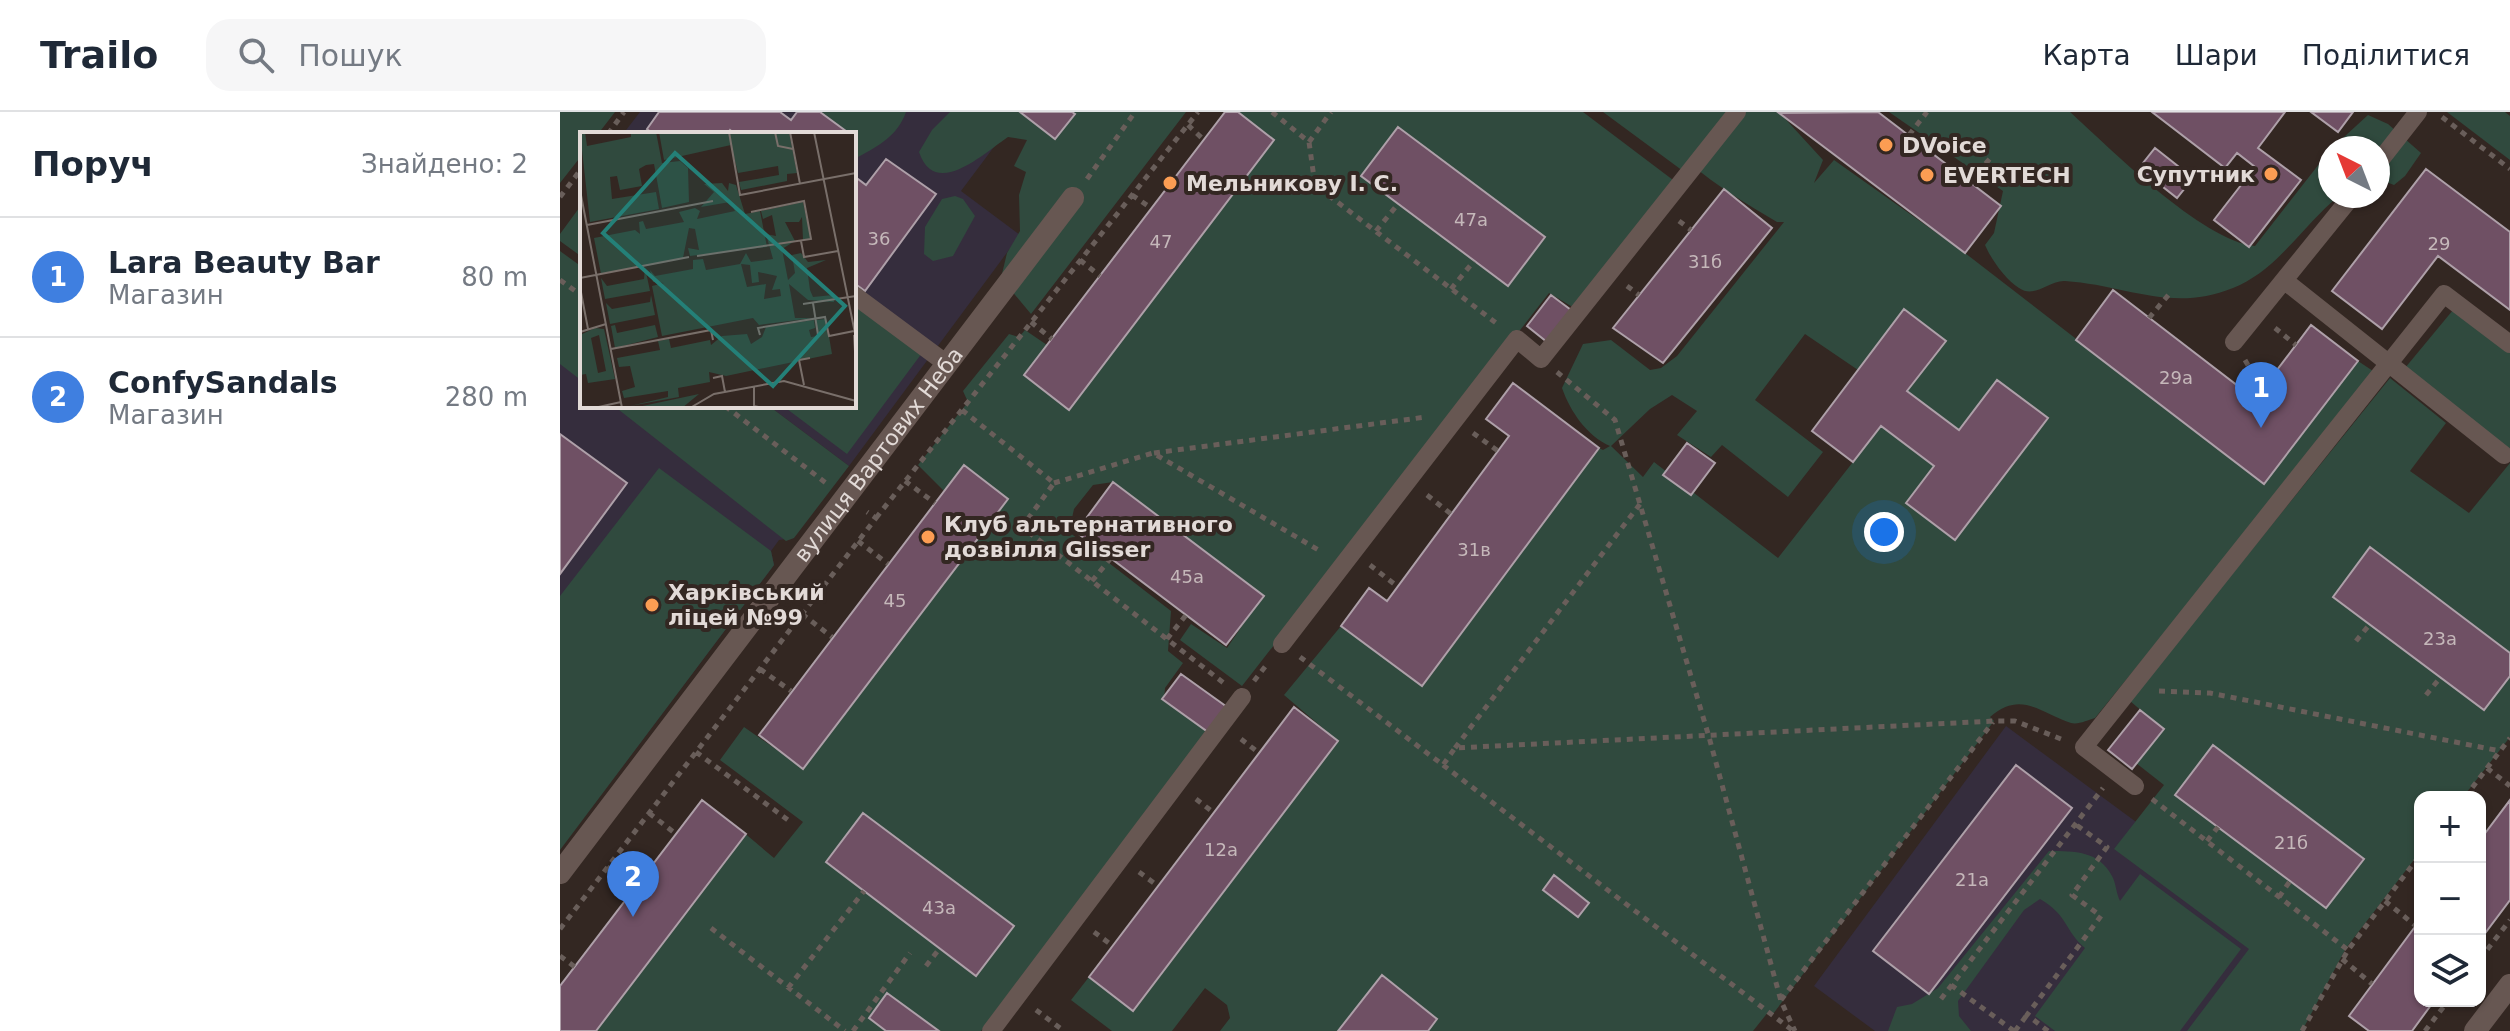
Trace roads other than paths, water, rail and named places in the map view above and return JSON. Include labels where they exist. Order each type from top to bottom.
[{"type":"street","name":"вулиця Вартових Неба","points":[[560,873],[1073,198]]},
{"type":"street","points":[[2475,1031],[2510,985]]},
{"type":"lane","points":[[1282,644],[1517,339],[1541,359],[1737,112]]},
{"type":"lane","points":[[2390,148],[2418,112]]},
{"type":"lane","points":[[2234,342],[2343,208]]},
{"type":"lane","points":[[2285,281],[2504,455]]},
{"type":"lane","points":[[2135,786],[2084,747],[2444,294],[2510,344]]},
{"type":"lane","points":[[856,296],[947,364]]},
{"type":"lane","points":[[991,1031],[1242,697]]},
{"type":"place","name":"DVoice","points":[[1886,145]]},
{"type":"place","name":"Супутник","points":[[2271,174]]},
{"type":"place","name":"EVERTECH","points":[[1927,175]]},
{"type":"place","name":"Мельникову І. С.","points":[[1170,183]]},
{"type":"place","name":"Lara Beauty Bar","points":[[2261,428]]},
{"type":"place","name":"Клуб альтернативного дозвілля Glisser","points":[[928,537]]},
{"type":"place","name":"Харківський ліцей №99","points":[[652,605]]},
{"type":"place","name":"ConfySandals","points":[[633,917]]}]
